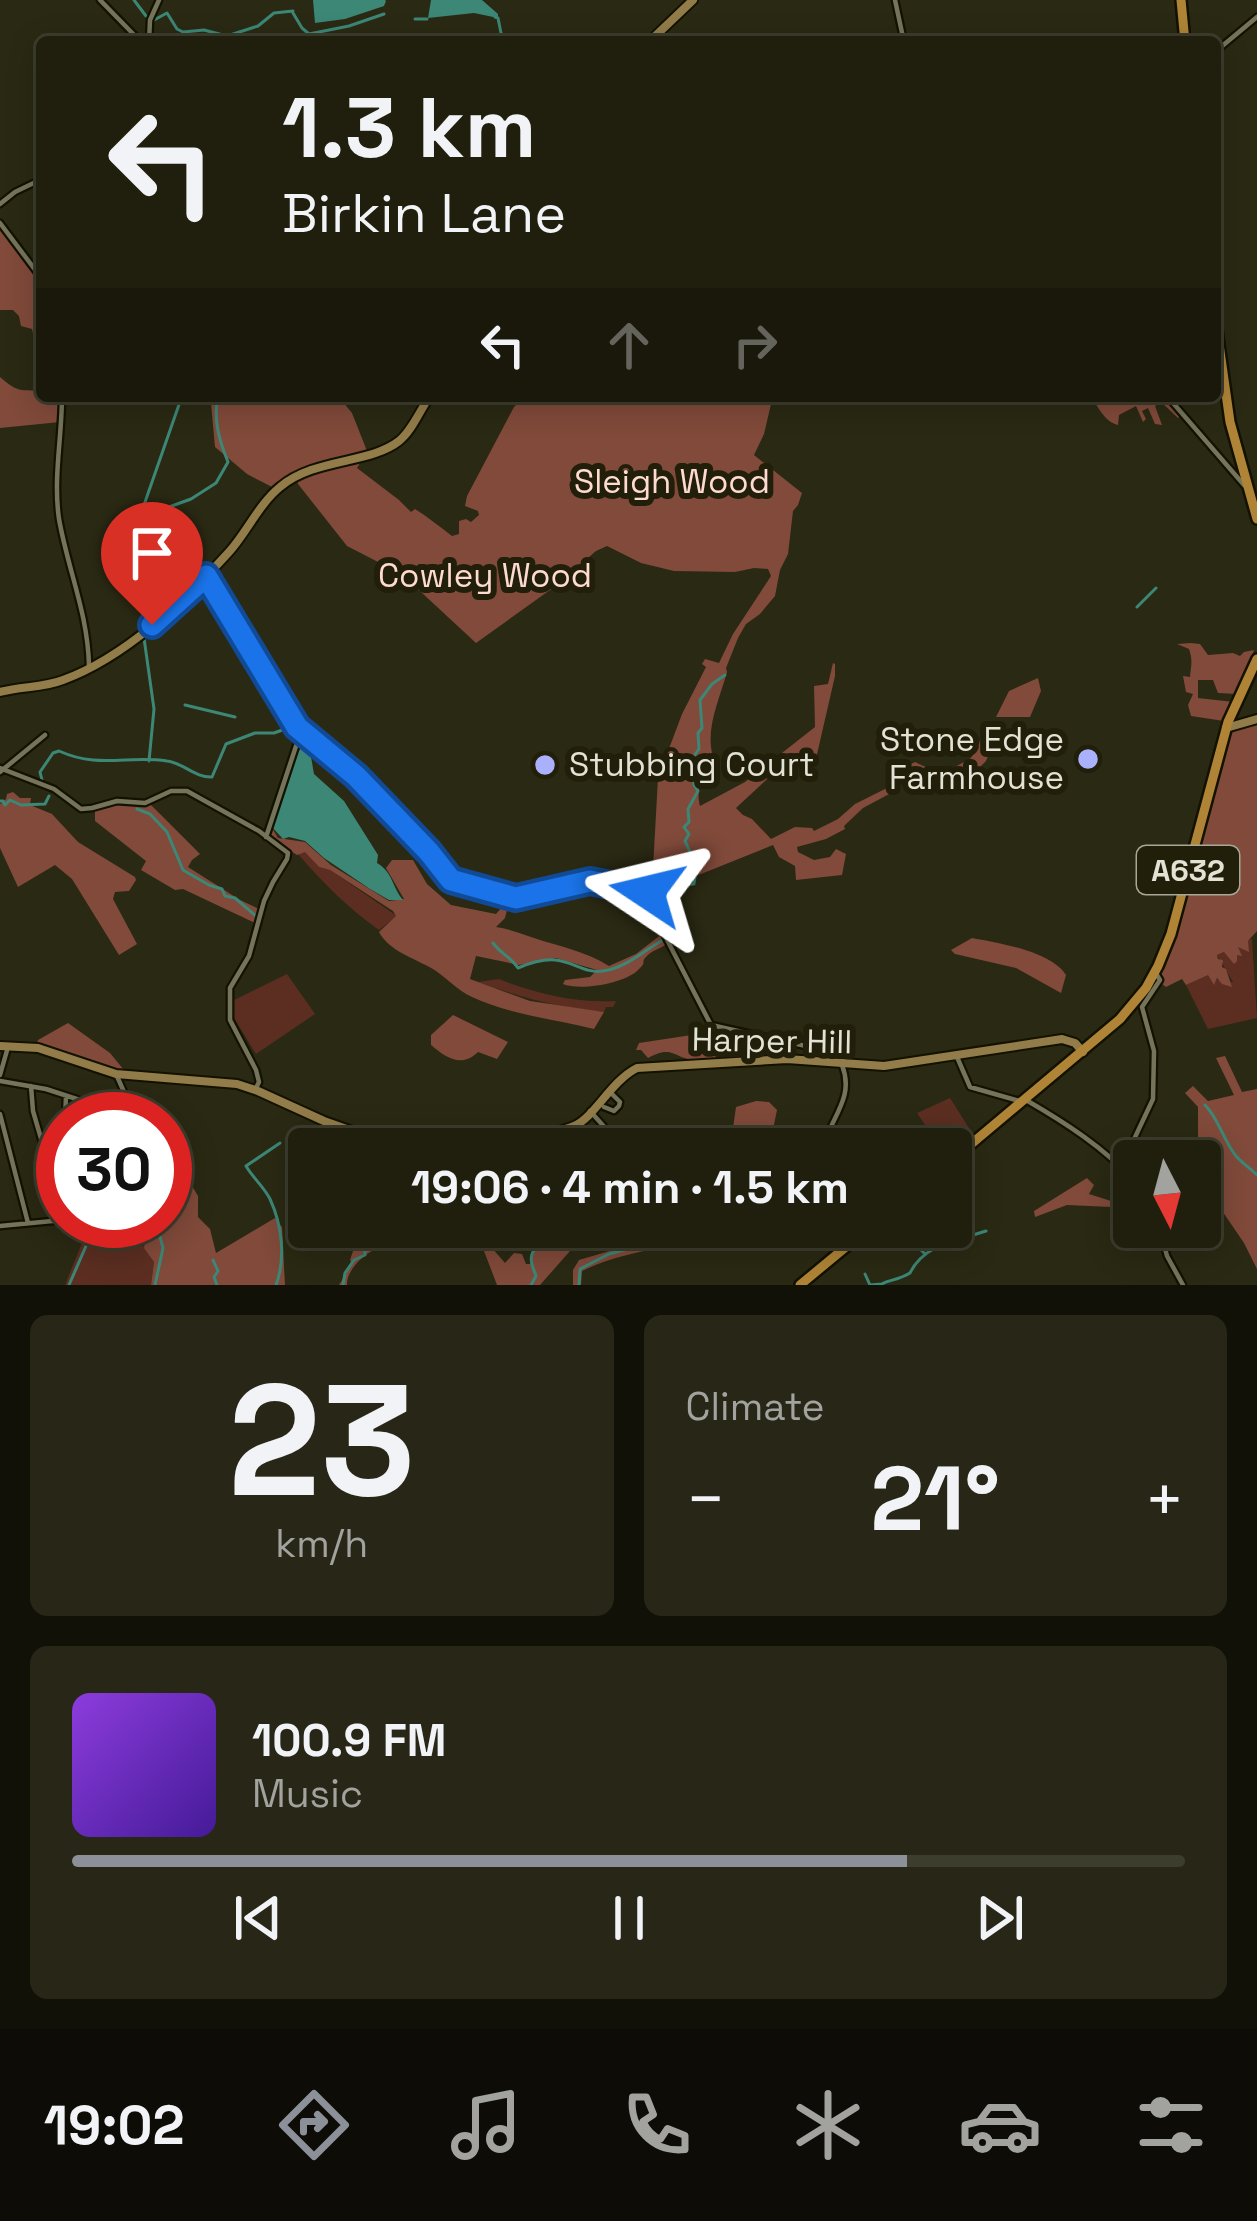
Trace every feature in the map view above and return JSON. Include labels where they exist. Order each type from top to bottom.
[{"type":"main road","points":[[1181,0],[1185,36]]},
{"type":"main road","points":[[1221,364],[1227,412],[1257,519]]},
{"type":"main road","name":"A632","points":[[972,1144],[1083,1052],[1134,1004],[1155,972],[1171,934],[1226,728],[1257,659]]},
{"type":"main road","points":[[800,1285],[845,1248]]},
{"type":"street","points":[[100,0],[139,36]]},
{"type":"street","points":[[146,36],[159,0]]},
{"type":"street","points":[[656,36],[693,0]]},
{"type":"street","points":[[895,0],[903,36]]},
{"type":"street","points":[[1221,47],[1257,17]]},
{"type":"street","points":[[0,204],[36,182]]},
{"type":"street","points":[[0,223],[36,271]]},
{"type":"street","points":[[62,402],[58,506],[84,614],[89,666]]},
{"type":"street","points":[[0,692],[51,684],[113,655],[206,576],[279,487],[318,467],[391,446],[403,439],[426,402]]},
{"type":"street","points":[[1172,402],[1252,499]]},
{"type":"street","points":[[206,576],[301,731],[356,776],[451,880],[516,898],[590,881],[647,892],[711,1025],[806,1046],[812,1061]]},
{"type":"street","points":[[1226,728],[1257,719]]},
{"type":"street","points":[[264,832],[301,731]]},
{"type":"street","points":[[1,770],[45,735]]},
{"type":"street","points":[[299,740],[309,737]]},
{"type":"street","points":[[1,770],[55,789],[81,808],[117,800],[146,803],[171,791],[187,791],[264,832],[288,853],[272,882],[249,956],[230,988],[230,1020],[258,1077],[255,1090]]},
{"type":"street","points":[[1134,1140],[1153,1099],[1154,1051],[1142,1007],[1160,980],[1155,972]]},
{"type":"street","name":"Harper Hill","points":[[566,1128],[576,1126],[608,1090],[638,1068],[770,1060],[884,1066],[1062,1040],[1075,1043],[1083,1052]]},
{"type":"street","points":[[53,1092],[0,1078],[4,1046],[38,1048],[116,1074],[232,1083],[344,1128]]},
{"type":"street","points":[[957,1057],[970,1087],[1024,1101],[1113,1161]]},
{"type":"street","points":[[828,1128],[848,1091],[842,1065]]},
{"type":"street","points":[[116,1074],[124,1092]]},
{"type":"street","points":[[31,1085],[36,1122]]},
{"type":"street","points":[[604,1107],[614,1112],[620,1106],[608,1090]]},
{"type":"street","points":[[590,1111],[605,1128]]},
{"type":"street","points":[[0,1114],[28,1223]]},
{"type":"street","points":[[0,1161],[11,1158]]},
{"type":"street","points":[[0,1226],[36,1222]]},
{"type":"street","points":[[1165,1248],[1183,1285]]},
{"type":"shaded area","points":[[305,851],[319,867],[397,916],[379,930],[317,875],[298,854]]},
{"type":"shaded area","points":[[1252,939],[1257,1018],[1208,1029],[1186,985],[1209,974],[1233,982],[1217,955],[1224,952],[1235,957],[1238,946],[1248,951]]},
{"type":"shaded area","points":[[287,974],[315,1014],[256,1054],[234,1018],[234,1000]]},
{"type":"shaded area","points":[[499,979],[556,996],[616,1001],[604,1012],[587,1010],[478,982]]},
{"type":"shaded area","points":[[950,1098],[969,1128],[927,1128],[917,1113]]},
{"type":"shaded area","points":[[80,1248],[145,1248],[154,1262],[151,1285],[65,1285]]},
{"type":"green space","points":[[0,227],[36,273],[36,346],[32,329],[21,326],[13,310],[0,310]]},
{"type":"green space","points":[[0,377],[20,390],[36,391],[36,402],[60,402],[60,422],[0,428]]},
{"type":"green space","points":[[343,402],[367,451],[317,463],[274,488],[247,474],[215,447],[211,403]]},
{"type":"green space","points":[[519,402],[771,404],[754,455],[802,493],[793,511],[788,554],[775,596],[746,624],[726,668],[712,725],[713,757],[700,787],[700,806],[745,782],[815,727],[814,686],[828,684],[833,663],[835,676],[815,763],[794,754],[736,808],[771,839],[795,827],[814,831],[838,819],[887,788],[893,773],[915,762],[946,772],[971,758],[982,737],[994,741],[986,761],[977,770],[932,778],[915,770],[898,781],[893,792],[863,808],[845,829],[797,847],[814,860],[830,857],[836,849],[846,854],[842,875],[796,880],[795,866],[779,857],[773,845],[701,874],[652,886],[658,778],[706,667],[702,664],[705,659],[719,663],[771,576],[768,569],[674,571],[641,563],[607,546],[476,643],[421,592],[347,546],[298,484],[297,480],[311,472],[363,458],[357,468],[411,512],[415,509],[452,536],[459,534],[459,521],[471,522],[479,515],[465,506],[467,496]]},
{"type":"green space","points":[[1095,402],[1161,402],[1155,406],[1162,425],[1155,424],[1148,408],[1142,411],[1143,422],[1136,406],[1119,415],[1118,425]]},
{"type":"green space","points":[[1161,402],[1170,402],[1182,415],[1178,418]]},
{"type":"green space","points":[[1177,644],[1200,644],[1208,655],[1240,656],[1254,650],[1237,694],[1218,693],[1213,680],[1198,680],[1198,698],[1234,702],[1224,721],[1191,716],[1188,705],[1193,694],[1186,692],[1183,676],[1190,677],[1191,657],[1189,649]]},
{"type":"green space","points":[[1038,678],[1041,691],[1030,717],[996,717],[1009,691]]},
{"type":"green space","points":[[1257,724],[1257,931],[1248,941],[1249,952],[1238,947],[1242,956],[1237,955],[1234,964],[1224,952],[1217,955],[1232,987],[1217,978],[1214,985],[1208,975],[1166,987],[1161,972],[1227,737]]},
{"type":"green space","points":[[13,792],[31,798],[30,805],[52,814],[78,842],[135,877],[129,891],[115,892],[113,899],[137,944],[119,955],[72,879],[55,865],[18,887],[0,848],[0,804]]},
{"type":"green space","points":[[119,802],[150,804],[200,854],[188,867],[259,909],[255,923],[183,889],[175,890],[141,870],[146,861],[95,821],[95,809]]},
{"type":"green space","points":[[271,826],[278,838],[305,842],[331,865],[389,901],[404,899],[386,868],[392,860],[413,860],[427,884],[451,905],[496,914],[502,907],[507,910],[505,918],[496,927],[609,966],[636,954],[662,934],[667,944],[649,954],[631,975],[590,986],[563,984],[590,977],[597,970],[556,958],[519,965],[476,956],[470,979],[530,1001],[604,1012],[594,1029],[502,1008],[467,994],[389,944],[379,932],[396,916],[393,911],[319,867],[305,852],[297,855],[275,841],[268,832]]},
{"type":"green space","points":[[972,938],[1049,960],[1066,975],[1061,993],[1016,968],[951,950]]},
{"type":"green space","points":[[453,1015],[508,1042],[497,1059],[478,1052],[454,1059],[431,1045],[431,1035]]},
{"type":"green space","points":[[68,1023],[110,1053],[124,1070],[107,1069],[37,1045]]},
{"type":"green space","points":[[709,1026],[730,1045],[737,1059],[701,1061],[669,1052],[648,1058],[636,1050],[639,1043],[705,1033]]},
{"type":"green space","points":[[1225,1056],[1242,1092],[1257,1089],[1257,1269],[1221,1209],[1221,1140],[1198,1140],[1198,1107],[1185,1093],[1193,1086],[1208,1101],[1234,1095],[1216,1058]]},
{"type":"green space","points":[[769,1102],[777,1110],[773,1128],[733,1128],[736,1107]]},
{"type":"green space","points":[[1087,1178],[1094,1185],[1089,1194],[1113,1202],[1113,1207],[1067,1205],[1035,1217],[1034,1211]]},
{"type":"green space","points":[[192,1186],[198,1196],[198,1217],[210,1229],[216,1253],[275,1218],[282,1227],[285,1285],[151,1285],[154,1262],[144,1248],[192,1248]]},
{"type":"green space","points":[[354,1248],[380,1248],[358,1262],[347,1285],[339,1285]]},
{"type":"green space","points":[[492,1248],[505,1263],[514,1253],[522,1254],[530,1264],[532,1248],[570,1251],[540,1285],[497,1285],[484,1251]]},
{"type":"green space","points":[[620,1248],[654,1248],[582,1271],[581,1285],[573,1285],[579,1260]]},
{"type":"water","points":[[313,0],[386,1],[384,6],[345,19],[315,23]]},
{"type":"water","points":[[431,0],[482,0],[498,18],[474,13],[428,18]]},
{"type":"water","points":[[304,746],[310,751],[314,774],[344,801],[403,900],[389,900],[305,841],[283,839],[271,826]]},
{"type":"waterway","points":[[134,0],[154,20],[167,13],[183,32],[204,30],[227,36],[258,26],[274,13],[293,11]]},
{"type":"waterway","points":[[293,13],[309,34],[384,14]]},
{"type":"waterway","points":[[495,17],[501,36]]},
{"type":"waterway","points":[[415,19],[427,19]]},
{"type":"waterway","points":[[146,628],[149,621],[141,598],[130,587],[130,556],[180,402]]},
{"type":"waterway","points":[[144,527],[155,526],[169,507],[216,483],[228,462],[218,429],[217,402]]},
{"type":"waterway","points":[[1137,607],[1156,588]]},
{"type":"waterway","points":[[144,638],[154,709],[149,761]]},
{"type":"waterway","points":[[244,645],[288,717]]},
{"type":"waterway","points":[[251,646],[275,685]]},
{"type":"waterway","points":[[493,943],[518,968],[555,960],[597,971],[619,966],[663,940],[672,904],[668,901],[682,885],[694,884],[685,841],[689,834],[684,827],[698,791],[687,766],[699,749],[700,700],[725,675]]},
{"type":"waterway","points":[[283,700],[289,708]]},
{"type":"waterway","points":[[185,705],[235,717]]},
{"type":"waterway","points":[[42,780],[40,772],[59,751],[87,759],[167,761],[212,777],[226,744],[255,733],[285,729],[298,734]]},
{"type":"waterway","points":[[0,801],[5,805],[10,800],[21,805],[45,804],[49,796]]},
{"type":"waterway","points":[[137,809],[150,814],[167,832],[183,870],[222,889],[225,896],[235,898],[256,916]]},
{"type":"waterway","points":[[1205,1105],[1236,1156],[1257,1175]]},
{"type":"waterway","points":[[276,1285],[282,1253],[277,1220],[268,1195],[246,1166],[280,1143]]},
{"type":"waterway","points":[[882,1284],[910,1273],[932,1250],[986,1231]]},
{"type":"waterway","points":[[69,1285],[85,1248]]},
{"type":"waterway","points":[[155,1285],[163,1248]]},
{"type":"waterway","points":[[343,1285],[345,1273],[354,1260],[365,1255],[364,1248]]},
{"type":"waterway","points":[[367,1250],[371,1248]]},
{"type":"waterway","points":[[531,1285],[536,1276],[531,1258],[536,1248]]},
{"type":"waterway","points":[[579,1285],[580,1269],[632,1248]]},
{"type":"waterway","points":[[919,1248],[925,1254]]},
{"type":"waterway","points":[[213,1260],[217,1285]]},
{"type":"waterway","points":[[865,1274],[870,1285],[882,1284]]},
{"type":"place","name":"Stone Edge Farmhouse","points":[[1088,759]]},
{"type":"place","name":"Stubbing Court","points":[[545,765]]},
{"type":"route","points":[[152,625],[206,576],[297,727],[356,776],[451,880],[516,898],[590,881],[647,892]]},
{"type":"park label","name":"Sleigh Wood","points":[[672,482]]},
{"type":"park label","name":"Cowley Wood","points":[[485,576]]}]
